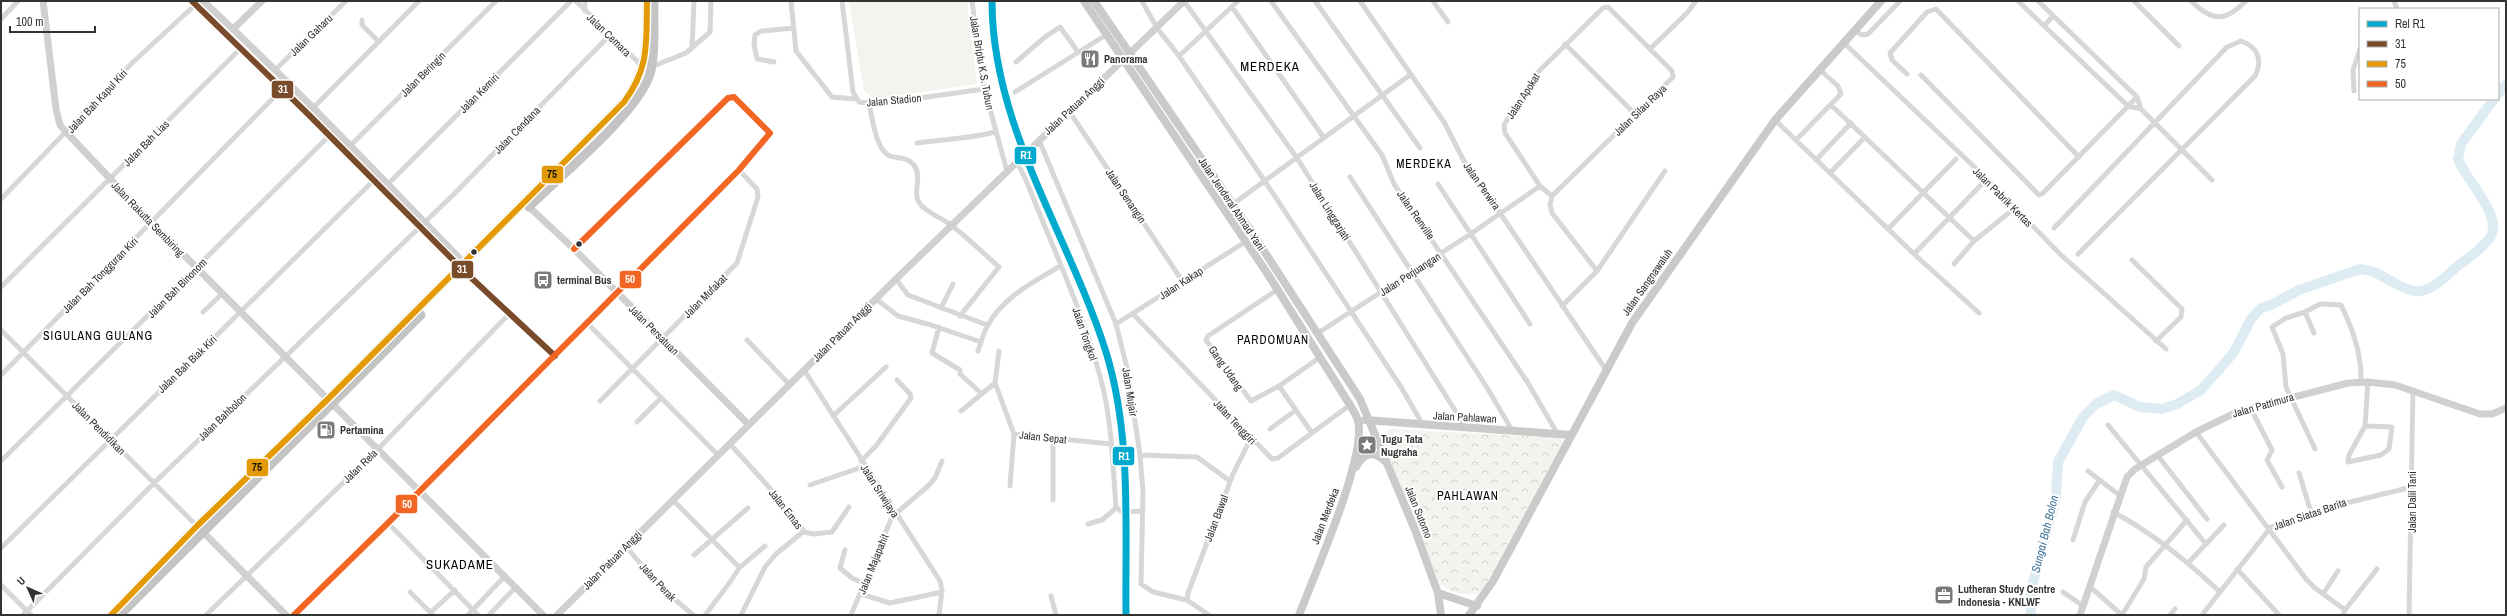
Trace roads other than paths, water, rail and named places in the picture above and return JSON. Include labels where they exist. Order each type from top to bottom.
[{"type":"highway","points":[[647,1],[648,68]]},
{"type":"highway","points":[[110,615],[466,270],[624,102],[648,68],[654,1]]},
{"type":"highway","points":[[120,615],[200,529]]},
{"type":"main road","name":"Jalan Jenderal Ahmad Yani","points":[[1084,1],[1217,202],[1267,273],[1319,358],[1350,405],[1358,421]]},
{"type":"main road","name":"Jalan Jenderal Ahmad Yani","points":[[1094,1],[1131,53],[1275,267],[1360,399],[1369,419]]},
{"type":"main road","name":"Jalan Sangnawaluh","points":[[1469,615],[1477,606],[1493,581],[1632,323],[1775,120],[1842,42],[1881,1]]},
{"type":"main road","points":[[1172,135],[1182,129]]},
{"type":"main road","points":[[1217,202],[1227,196]]},
{"type":"main road","points":[[1267,273],[1275,267]]},
{"type":"main road","points":[[1312,345],[1320,336]]},
{"type":"main road","name":"Jalan Pahlawan","points":[[1358,421],[1369,419],[1424,425],[1571,434]]},
{"type":"main road","name":"Jalan Sutomo","points":[[1369,419],[1438,593],[1441,615]]},
{"type":"main road","name":"Jalan Merdeka","points":[[1299,615],[1352,473],[1358,445],[1358,421]]},
{"type":"main road","points":[[1352,473],[1363,456],[1369,453],[1380,456],[1388,464]]},
{"type":"main road","points":[[1438,593],[1477,606]]},
{"type":"street","points":[[1,19],[18,1]]},
{"type":"street","name":"Jalan Rakutta Sembiring","points":[[43,1],[56,109],[60,125],[152,224],[543,615]]},
{"type":"street","points":[[203,1],[314,107],[350,146],[373,181],[421,224]]},
{"type":"street","points":[[234,30],[262,1]]},
{"type":"street","name":"Jalan Gaharu","points":[[275,70],[346,1]]},
{"type":"street","points":[[314,107],[419,1]]},
{"type":"street","name":"Jalan Beringin","points":[[350,146],[496,1]]},
{"type":"street","name":"Jalan Kemiri","points":[[387,185],[571,1]]},
{"type":"street","name":"Jalan Cemara","points":[[576,1],[610,35],[648,68]]},
{"type":"street","points":[[585,11],[586,1]]},
{"type":"street","points":[[692,48],[694,1]]},
{"type":"street","points":[[648,68],[686,53],[710,32],[711,1]]},
{"type":"street","points":[[791,1],[798,56],[828,94],[836,98],[856,99]]},
{"type":"street","name":"Jalan Stadion","points":[[842,1],[856,99],[859,102],[869,104],[984,90]]},
{"type":"street","name":"Jalan Briptu K.S. Tubun","points":[[972,1],[984,90],[1007,171]]},
{"type":"street","points":[[1142,1],[1157,28],[1179,56],[1264,180],[1351,311],[1424,425]]},
{"type":"street","name":"Jalan Patuan Anggi","points":[[557,615],[951,225],[1184,1]]},
{"type":"street","name":"Jalan Linggarjati","points":[[1184,1],[1297,158],[1466,428]]},
{"type":"street","points":[[1179,56],[1238,1]]},
{"type":"street","name":"Jalan Renville","points":[[1271,1],[1382,155],[1394,184],[1442,252],[1528,383],[1557,433]]},
{"type":"street","points":[[1315,1],[1420,148]]},
{"type":"street","name":"Jalan Perwira","points":[[1360,1],[1444,122],[1467,167],[1500,213],[1606,370]]},
{"type":"street","points":[[1433,1],[1448,22]]},
{"type":"street","points":[[1650,49],[1687,14],[1696,1]]},
{"type":"street","points":[[1854,30],[1862,35],[1868,34],[1900,1]]},
{"type":"street","points":[[2018,1],[2128,106],[2141,109]]},
{"type":"street","points":[[2038,1],[2137,97],[2141,109],[2212,180]]},
{"type":"street","points":[[2134,1],[2179,46]]},
{"type":"street","points":[[2192,1],[2205,12],[2225,17],[2234,13],[2246,1]]},
{"type":"street","points":[[194,3],[282,88],[330,137],[387,185],[421,224],[466,270],[555,356]]},
{"type":"street","name":"Jalan Bah Kapul Kiri","points":[[1,199],[67,133],[132,63],[194,3]]},
{"type":"street","points":[[1232,7],[1324,138]]},
{"type":"street","name":"Jalan Apokat","points":[[1540,186],[1503,129],[1530,82],[1565,44],[1603,8],[1608,7],[1612,11]]},
{"type":"street","points":[[1907,74],[1892,60],[1890,53],[1927,12],[1936,9],[2079,157]]},
{"type":"street","name":"Jalan Silau Raya","points":[[1552,196],[1673,77],[1672,71],[1612,11]]},
{"type":"street","points":[[2044,26],[2053,16]]},
{"type":"street","points":[[362,20],[362,25],[379,42]]},
{"type":"street","points":[[1016,62],[1045,37],[1060,27],[1078,52]]},
{"type":"street","points":[[774,62],[756,60],[754,44],[755,35],[761,31],[794,28]]},
{"type":"street","name":"Jalan Cendana","points":[[421,224],[453,195],[610,35]]},
{"type":"street","points":[[1015,92],[1106,35]]},
{"type":"street","points":[[2054,228],[2227,47],[2241,41],[2254,48],[2259,60],[2259,69],[2255,76],[2184,152],[2078,254]]},
{"type":"street","name":"Jalan Pabrik Kertas","points":[[1842,42],[1987,179],[2061,255],[2166,349]]},
{"type":"street","points":[[1565,44],[1635,114]]},
{"type":"street","name":"Jalan Bah Lias","points":[[1,287],[240,49]]},
{"type":"street","points":[[2354,91],[2353,70],[2359,52]]},
{"type":"street","points":[[1796,140],[1841,94],[1841,90],[1819,69]]},
{"type":"street","points":[[1233,204],[1410,75]]},
{"type":"street","points":[[1921,75],[2039,194],[2043,193],[2137,97]]},
{"type":"street","name":"Jalan Bah Tongguran Kiri","points":[[1,375],[152,224],[282,88]]},
{"type":"street","points":[[294,615],[618,293],[739,170],[770,133],[734,97],[728,98],[574,249]]},
{"type":"street","points":[[869,104],[875,132],[885,153],[892,157],[902,156],[913,164],[917,172],[916,196],[920,204],[951,225],[999,267],[960,316]]},
{"type":"street","points":[[1831,104],[1974,241]]},
{"type":"street","name":"Jalan Senangin","points":[[1070,111],[1183,282]]},
{"type":"street","points":[[1775,120],[1914,254],[1979,313]]},
{"type":"street","points":[[1816,160],[1851,123]]},
{"type":"street","name":"Jalan Bah Binonom","points":[[1,461],[68,397],[196,268],[330,137],[335,130]]},
{"type":"street","points":[[917,143],[960,137],[973,138],[995,132]]},
{"type":"street","points":[[1830,173],[1865,137]]},
{"type":"street","name":"Jalan Mujair","points":[[1038,140],[1116,324],[1127,368],[1140,455],[1142,585],[1153,592],[1188,600],[1209,615]]},
{"type":"street","points":[[1888,229],[1956,159]]},
{"type":"street","name":"Jalan Tongkol","points":[[1017,162],[1086,333],[1104,392],[1111,444],[1116,508]]},
{"type":"street","name":"Jalan Mufakat","points":[[600,401],[737,263],[758,197],[757,189],[739,170]]},
{"type":"street","points":[[1562,306],[1597,271],[1665,171]]},
{"type":"street","points":[[1350,177],[1486,386],[1512,430]]},
{"type":"street","name":"Jalan Bah Biak Kiri","points":[[1,548],[110,438],[373,181]]},
{"type":"street","points":[[1438,184],[1472,233],[1530,324]]},
{"type":"street","points":[[1914,254],[1982,184]]},
{"type":"street","points":[[1540,186],[1552,196],[1550,205],[1552,213],[1597,271]]},
{"type":"street","name":"Jalan Perjuangan","points":[[1320,336],[1351,311],[1472,233],[1540,186]]},
{"type":"street","name":"Jalan Persatuan","points":[[527,204],[574,249],[749,425]]},
{"type":"street","points":[[1954,264],[1974,241],[2010,212]]},
{"type":"street","name":"Jalan Bahbolon","points":[[27,614],[154,483],[421,224]]},
{"type":"street","name":"Jalan Kakap","points":[[1116,324],[1245,242]]},
{"type":"street","points":[[2132,260],[2182,309],[2181,317],[2156,341]]},
{"type":"street","points":[[978,351],[987,325],[1001,307],[1022,290],[1060,266]]},
{"type":"street","points":[[896,279],[908,295],[987,325]]},
{"type":"street","points":[[942,308],[953,284]]},
{"type":"street","name":"Gang Udang","points":[[1278,290],[1206,339],[1249,400],[1253,401],[1280,386],[1319,358]]},
{"type":"street","points":[[203,312],[222,294]]},
{"type":"street","points":[[876,299],[898,316],[939,327],[981,342]]},
{"type":"street","points":[[2315,449],[2286,387],[2283,354],[2272,327],[2280,321],[2305,312],[2320,304],[2341,305],[2352,331],[2365,382],[2365,426],[2349,455],[2348,462],[2381,455],[2389,449],[2392,427],[2365,426]]},
{"type":"street","points":[[2305,312],[2314,333]]},
{"type":"street","name":"Jalan Rela","points":[[206,615],[377,450],[510,313]]},
{"type":"street","name":"Jalan Tenggiri","points":[[1133,314],[1269,458],[1275,460],[1350,405]]},
{"type":"street","points":[[587,324],[718,455]]},
{"type":"street","points":[[939,327],[932,353],[960,370],[960,374],[982,394]]},
{"type":"street","name":"Jalan Pendidikan","points":[[1,330],[286,615]]},
{"type":"street","points":[[748,340],[790,384]]},
{"type":"street","points":[[961,411],[994,383],[999,350]]},
{"type":"street","points":[[833,416],[886,367]]},
{"type":"street","name":"Jalan Sriwijaya","points":[[804,370],[864,466],[940,581],[942,592],[939,615]]},
{"type":"street","points":[[861,461],[876,446],[911,398],[911,395],[898,380]]},
{"type":"street","name":"Jalan Pattimura","points":[[2080,615],[2119,495],[2127,477],[2143,465],[2196,432],[2225,417],[2250,407],[2365,382],[2413,390],[2480,414],[2492,414],[2506,408]]},
{"type":"street","name":"Jalan Sepat","points":[[994,383],[1014,434],[1111,444]]},
{"type":"street","points":[[1280,386],[1312,434]]},
{"type":"street","name":"Jalan Dalil Tani","points":[[2409,615],[2413,390]]},
{"type":"street","points":[[637,422],[661,398]]},
{"type":"street","points":[[2250,407],[2272,450],[2267,460],[2282,487]]},
{"type":"street","points":[[1270,429],[1296,410]]},
{"type":"street","points":[[2108,425],[2143,465],[2206,544]]},
{"type":"street","points":[[2196,432],[2267,530],[2306,579],[2344,613],[2377,568]]},
{"type":"street","points":[[1010,486],[1014,434]]},
{"type":"street","points":[[1053,438],[1053,500]]},
{"type":"street","name":"Jalan Bawal","points":[[1188,600],[1188,593],[1230,481],[1251,438]]},
{"type":"street","name":"Jalan Emas","points":[[730,444],[768,486],[804,532],[776,554],[765,567],[741,615]]},
{"type":"street","points":[[1140,455],[1197,457],[1230,481]]},
{"type":"street","points":[[2158,456],[2207,519]]},
{"type":"street","points":[[895,514],[928,486],[935,478],[942,462]]},
{"type":"street","points":[[810,485],[864,466]]},
{"type":"street","points":[[2088,471],[2119,495]]},
{"type":"street","points":[[2299,473],[2311,512]]},
{"type":"street","points":[[2073,540],[2085,502],[2099,481]]},
{"type":"street","name":"Jalan Siatas Barita","points":[[2202,615],[2267,530],[2277,524],[2311,512],[2412,487]]},
{"type":"street","points":[[673,500],[740,568]]},
{"type":"street","points":[[804,532],[814,534],[832,532],[849,507]]},
{"type":"street","points":[[694,556],[711,538],[748,508]]},
{"type":"street","points":[[1088,524],[1104,519],[1116,508],[1122,512]]},
{"type":"street","points":[[1128,512],[1142,511]]},
{"type":"street","points":[[2114,512],[2144,530],[2189,562],[2220,591]]},
{"type":"street","name":"Jalan Majapahit","points":[[851,615],[895,514]]},
{"type":"street","points":[[2089,586],[2122,615],[2145,578],[2144,569],[2163,544],[2187,520]]},
{"type":"street","points":[[388,523],[478,615]]},
{"type":"street","points":[[2189,562],[2224,525]]},
{"type":"street","name":"Jalan Perak","points":[[626,546],[656,583],[694,615]]},
{"type":"street","points":[[705,615],[740,568],[765,546]]},
{"type":"street","points":[[845,550],[840,568],[852,578],[865,584]]},
{"type":"street","points":[[2237,569],[2279,615]]},
{"type":"street","points":[[2323,594],[2338,571]]},
{"type":"street","points":[[468,615],[504,577]]},
{"type":"street","points":[[1,585],[27,614]]},
{"type":"street","points":[[489,615],[515,588]]},
{"type":"street","points":[[410,592],[432,614],[455,590]]},
{"type":"street","points":[[861,594],[890,603],[942,592]]},
{"type":"street","points":[[2063,592],[2083,606]]},
{"type":"street","points":[[1051,596],[1056,615]]},
{"type":"street","points":[[2170,615],[2175,609]]},
{"type":"waterway","name":"Sungai Bah Bolon","points":[[2499,93],[2506,84]]},
{"type":"waterway","name":"Sungai Bah Bolon","points":[[2031,615],[2030,600],[2032,586],[2056,498],[2058,462],[2083,417],[2096,404],[2114,395],[2140,407],[2162,409],[2177,404],[2201,390],[2234,352],[2251,319],[2261,308],[2271,305],[2299,290],[2360,269],[2375,272],[2401,286],[2415,291],[2426,290],[2441,280],[2481,247],[2489,239],[2493,230],[2489,210],[2462,168],[2458,159],[2461,144],[2493,100]]},
{"type":"rail line","name":"R1","points":[[992,1],[995,47],[1005,93],[1018,137],[1090,308],[1106,352],[1114,384],[1120,416],[1125,482],[1126,615]]},
{"type":"place","name":"Panorama","points":[[1090,59]]},
{"type":"place","name":"terminal Bus","points":[[543,280]]},
{"type":"place","name":"Pertamina","points":[[326,430]]},
{"type":"place","name":"Tugu Tata Nugraha","points":[[1367,445]]},
{"type":"place","name":"Lutheran Study Centre Indonesia - KNLWF","points":[[1944,595]]},
{"type":"district","name":"MERDEKA","points":[[1270,66]]},
{"type":"district","name":"MERDEKA","points":[[1424,164]]},
{"type":"district","name":"SIGULANG GULANG","points":[[98,336]]},
{"type":"district","name":"PARDOMUAN","points":[[1273,340]]},
{"type":"district","name":"PAHLAWAN","points":[[1468,496]]},
{"type":"district","name":"SUKADAME","points":[[460,564]]}]
